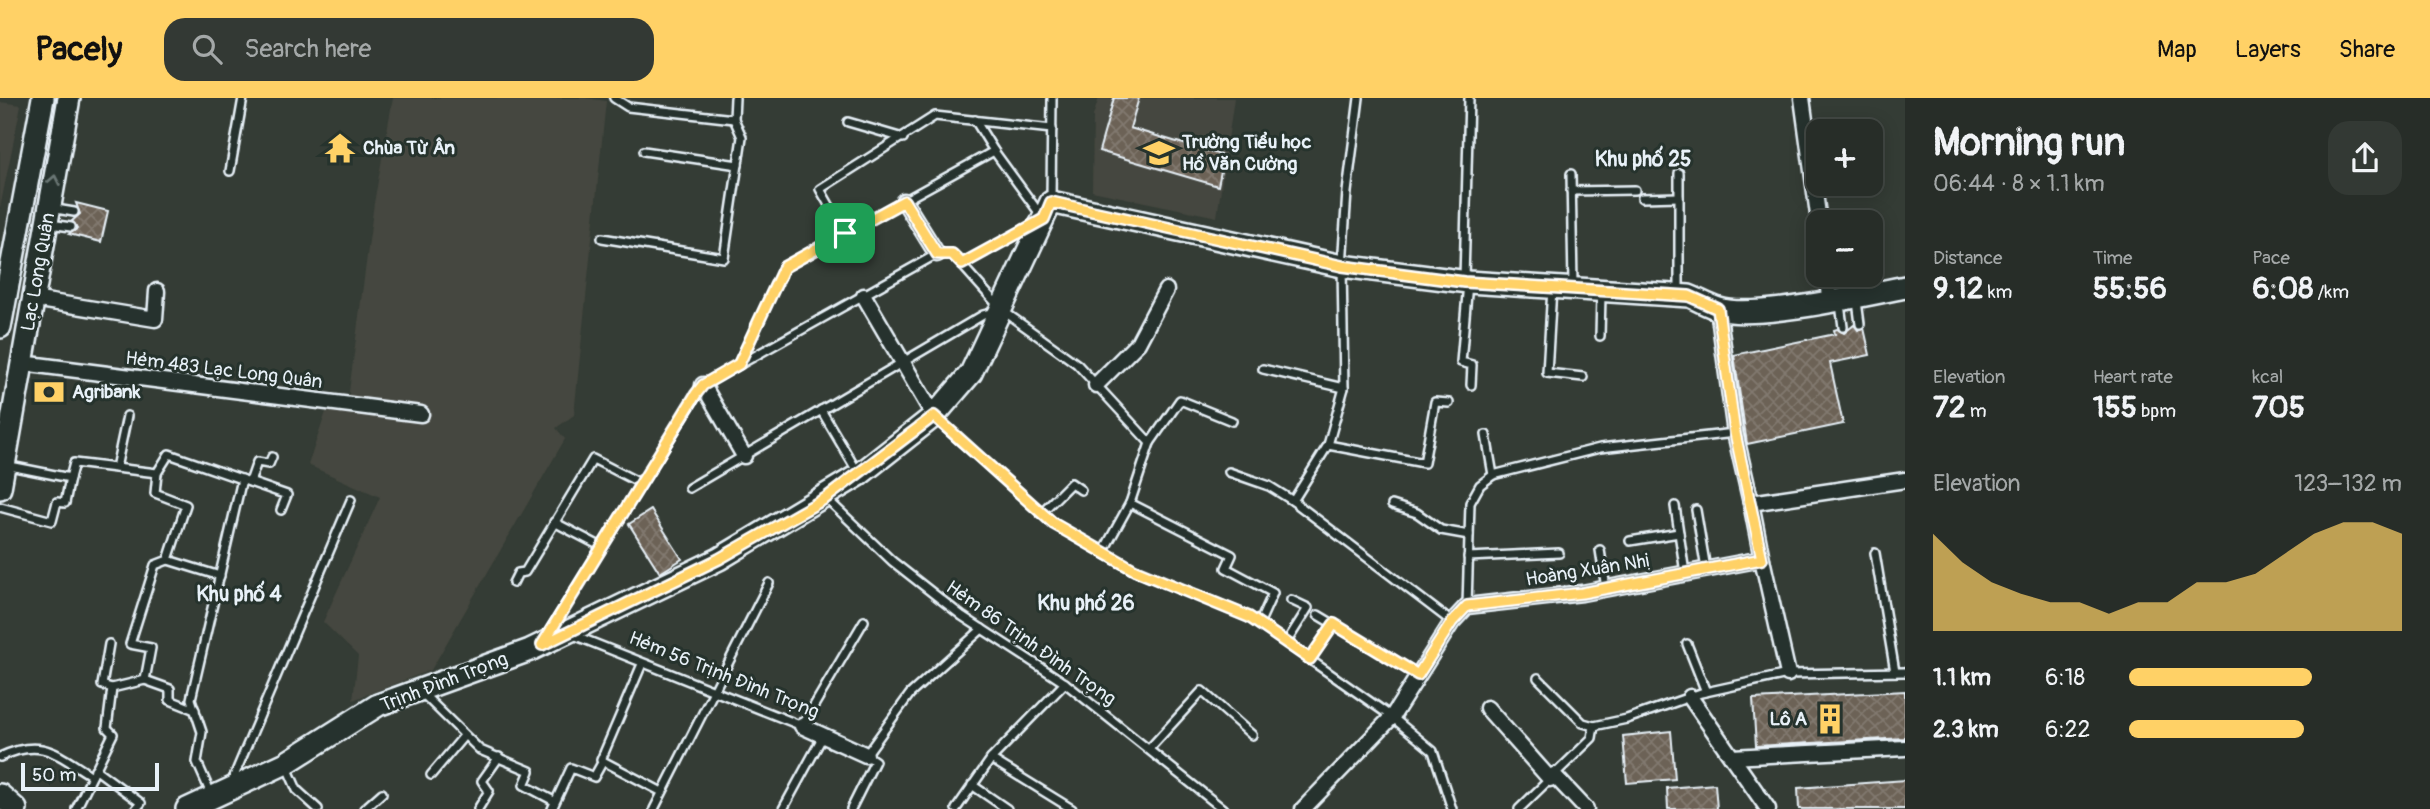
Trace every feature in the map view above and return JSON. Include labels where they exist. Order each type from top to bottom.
[{"type":"street","name":"Lạc Long Quân","points":[[0,327],[43,98]]},
{"type":"street","name":"Lạc Long Quân","points":[[0,488],[69,98]]},
{"type":"street","points":[[1802,98],[1817,210]]},
{"type":"street","points":[[904,201],[937,254]]},
{"type":"street","points":[[1047,210],[1342,266],[1466,282],[1689,296],[1718,309],[1738,312],[1842,299],[1905,287]]},
{"type":"street","name":"Trịnh Đình Trọng","points":[[187,809],[286,763],[379,705],[542,645],[826,498],[934,416],[971,373],[1047,210]]},
{"type":"street","points":[[19,226],[46,220]]},
{"type":"street","points":[[1834,287],[1842,299]]},
{"type":"street","points":[[1096,385],[1139,343],[1166,290]]},
{"type":"street","points":[[33,299],[155,319],[157,292]]},
{"type":"street","points":[[864,296],[934,416]]},
{"type":"street","points":[[1718,309],[1735,433],[1788,674]]},
{"type":"street","name":"Hẻm 483 Lạc Long Quân","points":[[22,363],[421,415]]},
{"type":"street","points":[[703,385],[744,456]]},
{"type":"street","points":[[1751,503],[1905,480]]},
{"type":"street","name":"Hoàng Xuân Nhị","points":[[1467,606],[1606,588],[1762,559]]},
{"type":"street","points":[[1303,809],[1392,717],[1452,622],[1467,606]]},
{"type":"street","points":[[1690,697],[1769,809]]},
{"type":"street","points":[[1487,708],[1586,809]]},
{"type":"street","name":"Hẻm 56 Trịnh Đình Trọng","points":[[802,726],[866,755]]},
{"type":"street","points":[[1732,757],[1905,748]]},
{"type":"street","points":[[0,795],[14,809]]},
{"type":"street","points":[[0,803],[14,809]]},
{"type":"lane","points":[[230,171],[243,98]]},
{"type":"lane","points":[[614,98],[628,107],[734,119]]},
{"type":"lane","points":[[602,238],[724,258],[742,137],[734,119],[735,98]]},
{"type":"lane","points":[[1047,210],[1052,98]]},
{"type":"lane","points":[[1293,501],[1328,445],[1343,388],[1342,266],[1347,192],[1359,98]]},
{"type":"lane","points":[[1469,98],[1466,282],[1461,362],[1472,365],[1471,385]]},
{"type":"lane","points":[[845,233],[820,189],[934,116],[1052,129]]},
{"type":"lane","points":[[975,120],[994,151],[1047,210]]},
{"type":"lane","points":[[848,122],[903,138]]},
{"type":"lane","points":[[644,151],[738,165]]},
{"type":"lane","points":[[739,364],[784,267],[994,151]]},
{"type":"lane","points":[[1571,173],[1562,288],[1546,373],[1583,377]]},
{"type":"lane","points":[[1679,173],[1679,295]]},
{"type":"lane","points":[[1571,191],[1635,190]]},
{"type":"lane","points":[[1642,198],[1679,197]]},
{"type":"lane","points":[[962,264],[1047,210]]},
{"type":"lane","points":[[46,220],[74,212]]},
{"type":"lane","points":[[46,220],[71,227]]},
{"type":"lane","points":[[542,645],[600,546],[703,385],[937,254],[952,254],[1002,310],[1077,364],[1150,443]]},
{"type":"lane","points":[[1600,336],[1601,290]]},
{"type":"lane","points":[[1842,299],[1860,324]]},
{"type":"lane","points":[[1842,299],[1843,327]]},
{"type":"lane","points":[[689,488],[983,316],[1002,310]]},
{"type":"lane","points":[[1263,369],[1343,388]]},
{"type":"lane","points":[[1103,552],[1130,503],[1150,443],[1180,400],[1232,421]]},
{"type":"lane","points":[[1328,445],[1424,463],[1435,402],[1448,403]]},
{"type":"lane","points":[[821,410],[859,475]]},
{"type":"lane","points":[[116,468],[127,416]]},
{"type":"lane","points":[[934,416],[1054,524],[1135,570],[1259,624],[1392,717],[1433,751],[1452,809]]},
{"type":"lane","points":[[1467,606],[1470,503],[1480,485],[1493,475],[1600,448],[1735,433]]},
{"type":"lane","points":[[1486,435],[1493,475]]},
{"type":"lane","points":[[168,560],[186,505],[155,494],[157,473],[169,454],[287,495],[281,510]]},
{"type":"lane","points":[[220,795],[197,762],[202,732],[191,699],[246,480],[257,461],[269,464],[272,457]]},
{"type":"lane","points":[[513,583],[518,573],[525,572],[593,459],[640,482]]},
{"type":"lane","points":[[0,507],[52,521],[57,502],[65,503],[74,463],[157,473]]},
{"type":"lane","points":[[5,465],[70,478]]},
{"type":"lane","points":[[1228,472],[1269,486],[1293,501],[1452,622]]},
{"type":"lane","points":[[1041,513],[1071,483],[1081,490]]},
{"type":"lane","name":"Hẻm 86 Trịnh Đình Trọng","points":[[826,498],[892,561],[982,629],[1065,683],[1223,809]]},
{"type":"lane","points":[[220,795],[351,500]]},
{"type":"lane","points":[[1130,503],[1232,555],[1226,568],[1273,593],[1259,624]]},
{"type":"lane","points":[[1392,505],[1417,513],[1441,530],[1469,535]]},
{"type":"lane","points":[[1675,506],[1685,573]]},
{"type":"lane","points":[[1696,510],[1706,569]]},
{"type":"lane","points":[[555,522],[600,546]]},
{"type":"lane","points":[[1630,541],[1679,533]]},
{"type":"lane","points":[[1600,550],[1606,588]]},
{"type":"lane","points":[[1468,557],[1559,553]]},
{"type":"lane","points":[[1875,554],[1895,672]]},
{"type":"lane","points":[[145,680],[151,648],[130,644],[155,565],[168,560],[220,576]]},
{"type":"lane","points":[[654,809],[769,583]]},
{"type":"lane","points":[[1286,643],[1308,608],[1291,600]]},
{"type":"lane","points":[[1318,615],[1418,675]]},
{"type":"lane","points":[[802,726],[864,621]]},
{"type":"lane","points":[[1310,659],[1334,624]]},
{"type":"lane","points":[[851,809],[875,761],[866,755],[910,694],[982,629]]},
{"type":"lane","name":"Hẻm 56 Trịnh Đình Trọng","points":[[567,633],[802,726]]},
{"type":"lane","points":[[108,644],[102,685],[112,688],[145,680],[170,689],[170,700],[195,710]]},
{"type":"lane","points":[[1687,644],[1706,692]]},
{"type":"lane","points":[[418,689],[463,737],[480,750],[530,771],[524,785],[553,805],[571,768],[594,777],[642,664]]},
{"type":"lane","points":[[1538,678],[1583,723],[1594,726],[1627,719],[1706,692],[1788,674],[1905,672]]},
{"type":"lane","points":[[956,809],[991,759],[1065,683]]},
{"type":"lane","points":[[76,809],[113,734],[107,728],[112,688]]},
{"type":"lane","points":[[1149,749],[1202,691],[1252,735]]},
{"type":"lane","points":[[1520,809],[1592,738],[1594,726]]},
{"type":"lane","points":[[783,809],[823,736]]},
{"type":"lane","points":[[431,775],[463,737]]},
{"type":"lane","points":[[0,757],[20,748],[46,748],[94,773],[141,803],[136,809]]},
{"type":"lane","points":[[478,809],[489,791],[482,781],[499,757]]},
{"type":"lane","points":[[991,759],[1072,809]]},
{"type":"lane","points":[[603,761],[662,792]]},
{"type":"lane","points":[[286,763],[296,790],[318,809]]},
{"type":"lane","points":[[972,785],[1007,809]]},
{"type":"lane","points":[[364,809],[382,793]]},
{"type":"shaded area","points":[[393,98],[585,98],[606,101],[574,415],[556,428],[565,439],[431,670],[353,700],[358,656],[323,622],[380,497],[308,465],[326,412],[348,399],[374,203]]},
{"type":"shaded area","name":"Trường Tiểu học Hồ Văn Cường","points":[[1099,98],[1234,98],[1217,217],[1092,191],[1093,116]]},
{"type":"shaded area","points":[[0,102],[21,105],[0,208]]},
{"type":"building","points":[[1114,98],[1139,98],[1130,128],[1224,156],[1218,186],[1099,151]]},
{"type":"building","points":[[76,203],[108,211],[101,242],[69,234],[77,229],[72,221],[80,214]]},
{"type":"building","points":[[1854,325],[1858,330],[1864,328],[1870,355],[1830,363],[1843,424],[1747,444],[1734,355],[1835,334],[1834,330],[1837,329],[1844,333]]},
{"type":"building","points":[[651,510],[682,559],[660,573],[629,524]]},
{"type":"building","name":"Lô A","points":[[1905,691],[1905,738],[1756,746],[1753,699]]},
{"type":"building","points":[[1671,731],[1675,779],[1627,783],[1623,736]]},
{"type":"building","points":[[1905,780],[1905,809],[1799,809],[1798,788]]},
{"type":"building","points":[[1715,784],[1717,809],[1668,809],[1667,788]]},
{"type":"place","name":"Chùa Từ Ân","points":[[340,148]]},
{"type":"place","name":"Trường Tiểu học Hồ Văn Cường","points":[[1159,153]]},
{"type":"place","name":"Agribank","points":[[49,392]]},
{"type":"place","name":"Lô A","points":[[1830,719]]},
{"type":"district","name":"Khu phố 25","points":[[1643,159]]},
{"type":"district","name":"Khu phố 4","points":[[239,594]]},
{"type":"district","name":"Khu phố 26","points":[[1086,603]]},
{"type":"route","points":[[904,201],[937,254],[952,254],[962,264],[1044,219],[1051,202],[1320,263],[1464,282],[1689,296],[1718,309],[1735,433],[1762,559],[1582,593],[1467,606],[1452,622],[1418,675],[1334,624],[1310,659],[1249,617],[1135,570],[1054,524],[998,477],[934,416],[884,457],[826,498],[719,559],[542,645],[600,546],[696,394],[703,385],[739,364],[784,267],[845,233],[904,201]]}]
